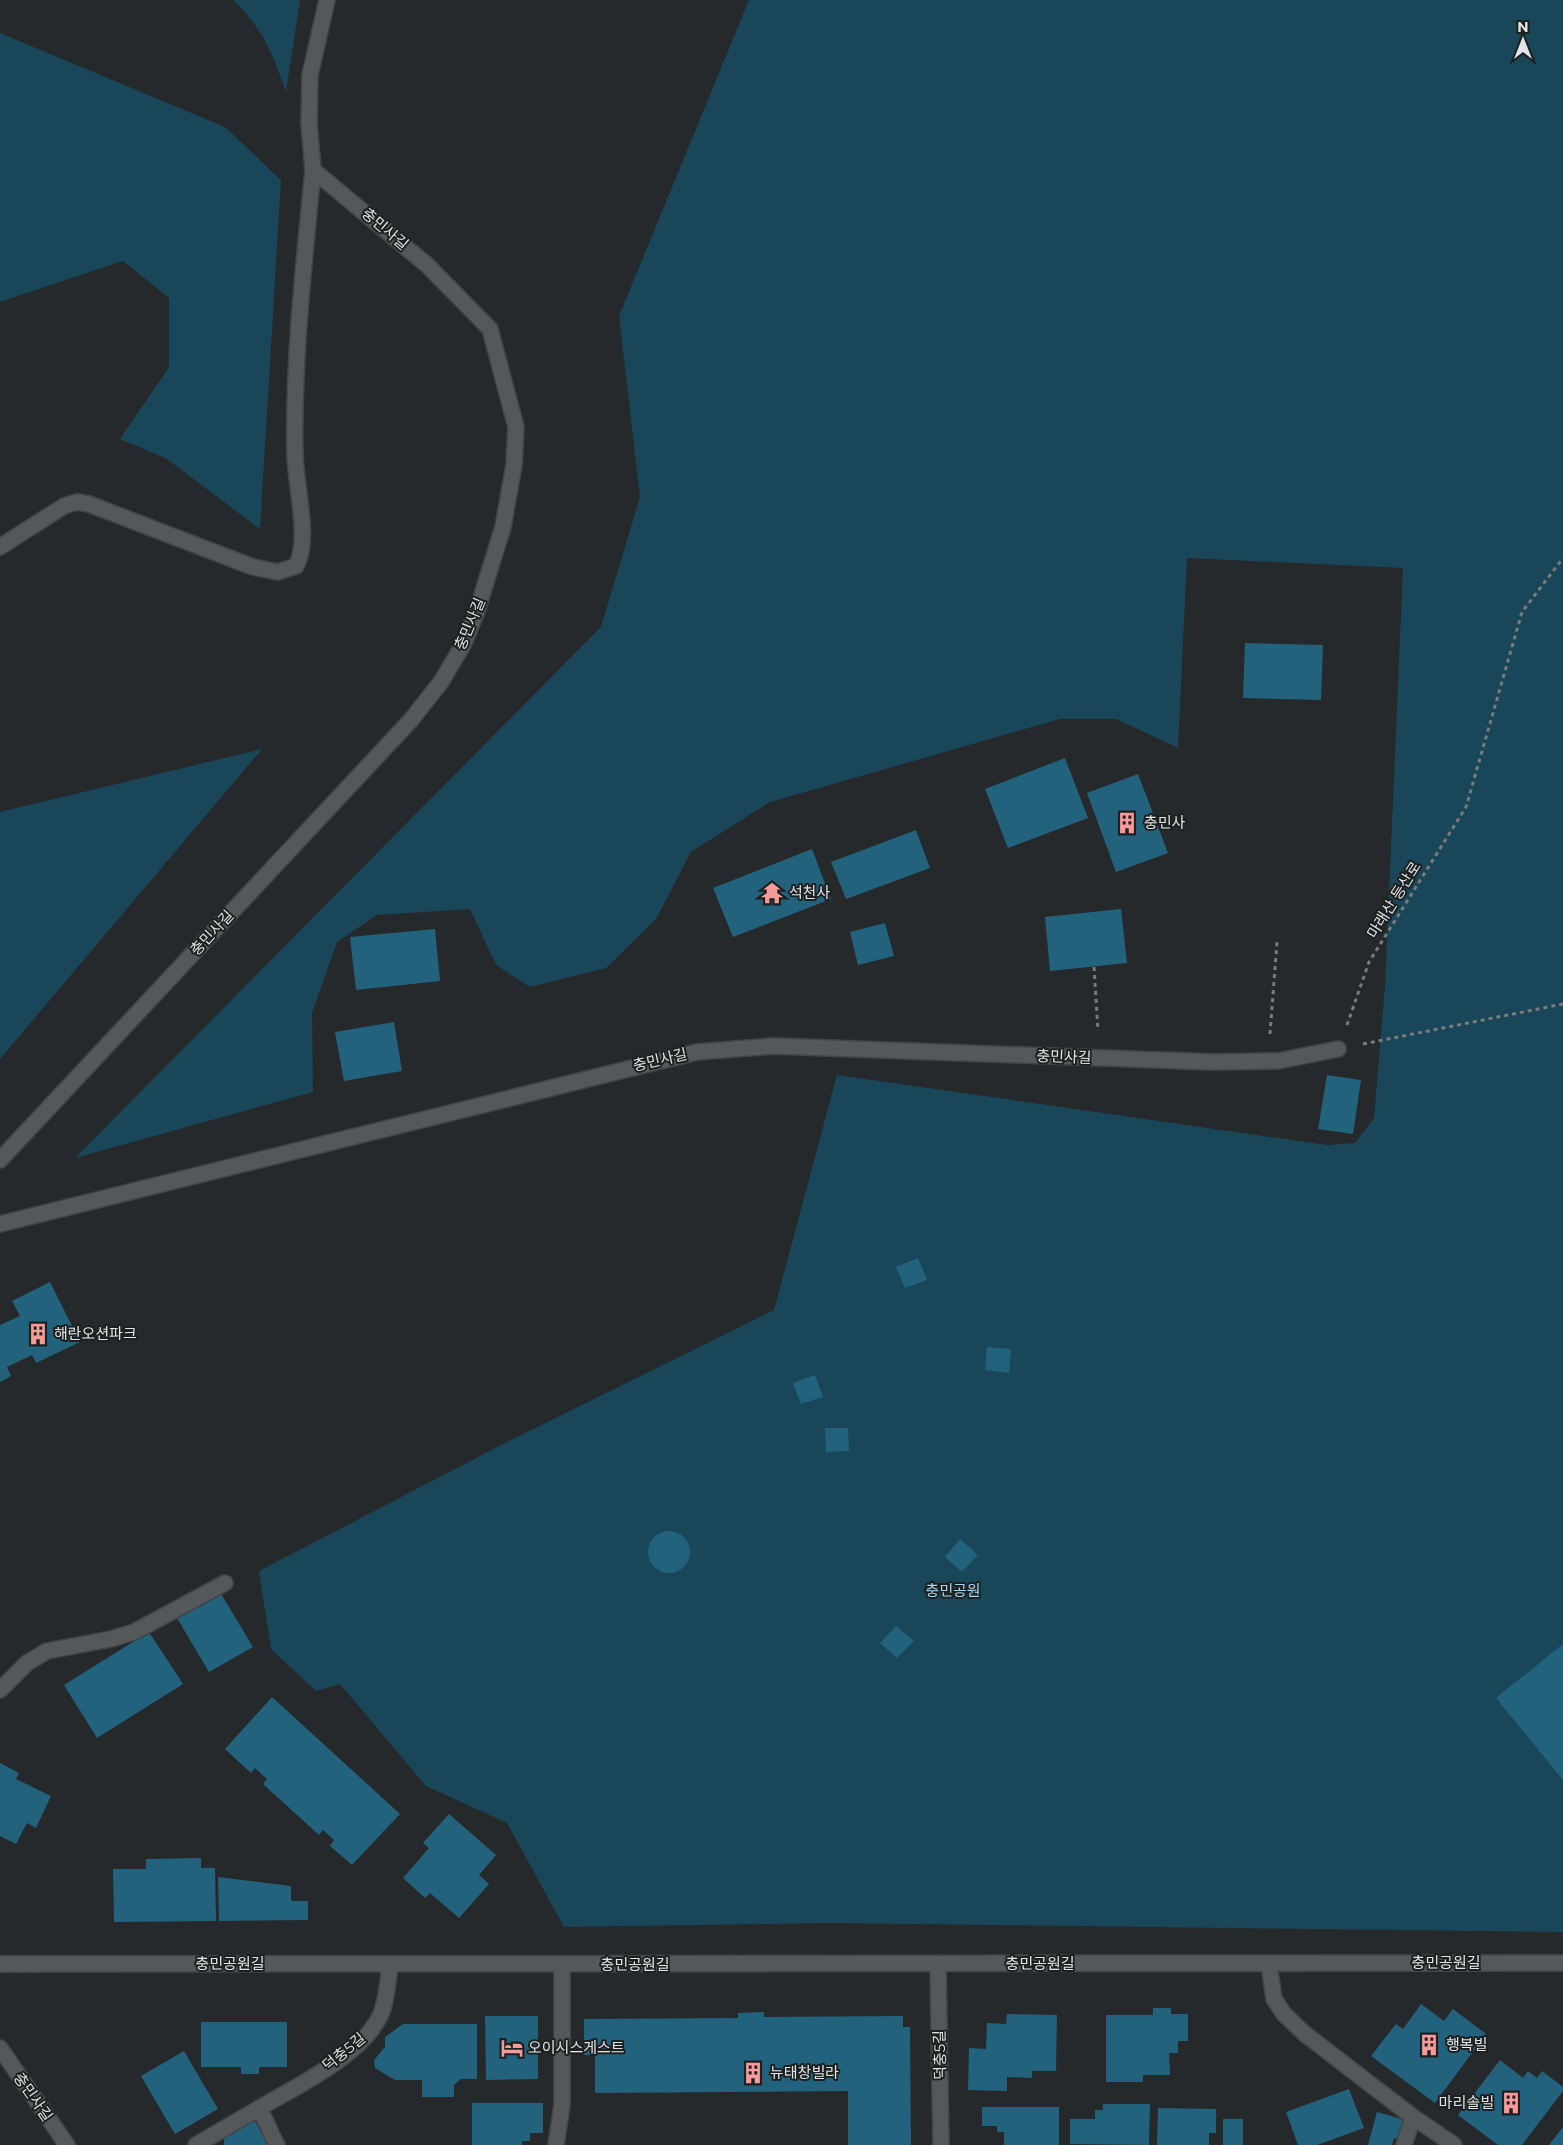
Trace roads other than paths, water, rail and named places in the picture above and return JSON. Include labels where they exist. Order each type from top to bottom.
[{"type":"street","points":[[0,547],[57,509],[77,502],[89,504],[262,570],[278,572],[296,566],[300,554],[302,535],[295,455],[296,349],[313,170],[309,123],[310,75],[327,0]]},
{"type":"street","name":"충민사길","points":[[0,1160],[411,720],[442,682],[462,645],[494,563],[514,465],[516,427],[490,329],[427,265],[313,170]]},
{"type":"street","name":"충민사길","points":[[0,1224],[697,1052],[774,1046],[1212,1062],[1278,1060],[1338,1049]]},
{"type":"street","points":[[0,1690],[27,1663],[47,1651],[112,1639],[134,1632],[225,1584]]},
{"type":"street","name":"충민공원길","points":[[0,1964],[1563,1963]]},
{"type":"street","name":"덕충5길","points":[[938,1964],[941,2145]]},
{"type":"street","points":[[1269,1964],[1274,1999],[1284,2014],[1305,2034],[1413,2117],[1454,2145]]},
{"type":"street","name":"덕충5길","points":[[196,2145],[319,2073],[356,2046],[377,2022],[382,2012],[390,1965]]},
{"type":"street","points":[[556,2145],[562,2105],[562,1965]]},
{"type":"street","name":"충민사길","points":[[0,2048],[67,2145]]},
{"type":"street","points":[[258,2109],[277,2145]]},
{"type":"street","points":[[1404,2145],[1413,2117]]},
{"type":"place","name":"충민사","points":[[1127,823]]},
{"type":"place","name":"석천사","points":[[772,893]]},
{"type":"place","name":"해란오션파크","points":[[38,1334]]},
{"type":"place","name":"행복빌","points":[[1429,2045]]},
{"type":"place","name":"오이시스게스트","points":[[512,2048]]},
{"type":"place","name":"뉴태창빌라","points":[[753,2073]]},
{"type":"place","name":"마리솔빌","points":[[1511,2103]]},
{"type":"park label","name":"충민공원","points":[[953,1591]]}]
